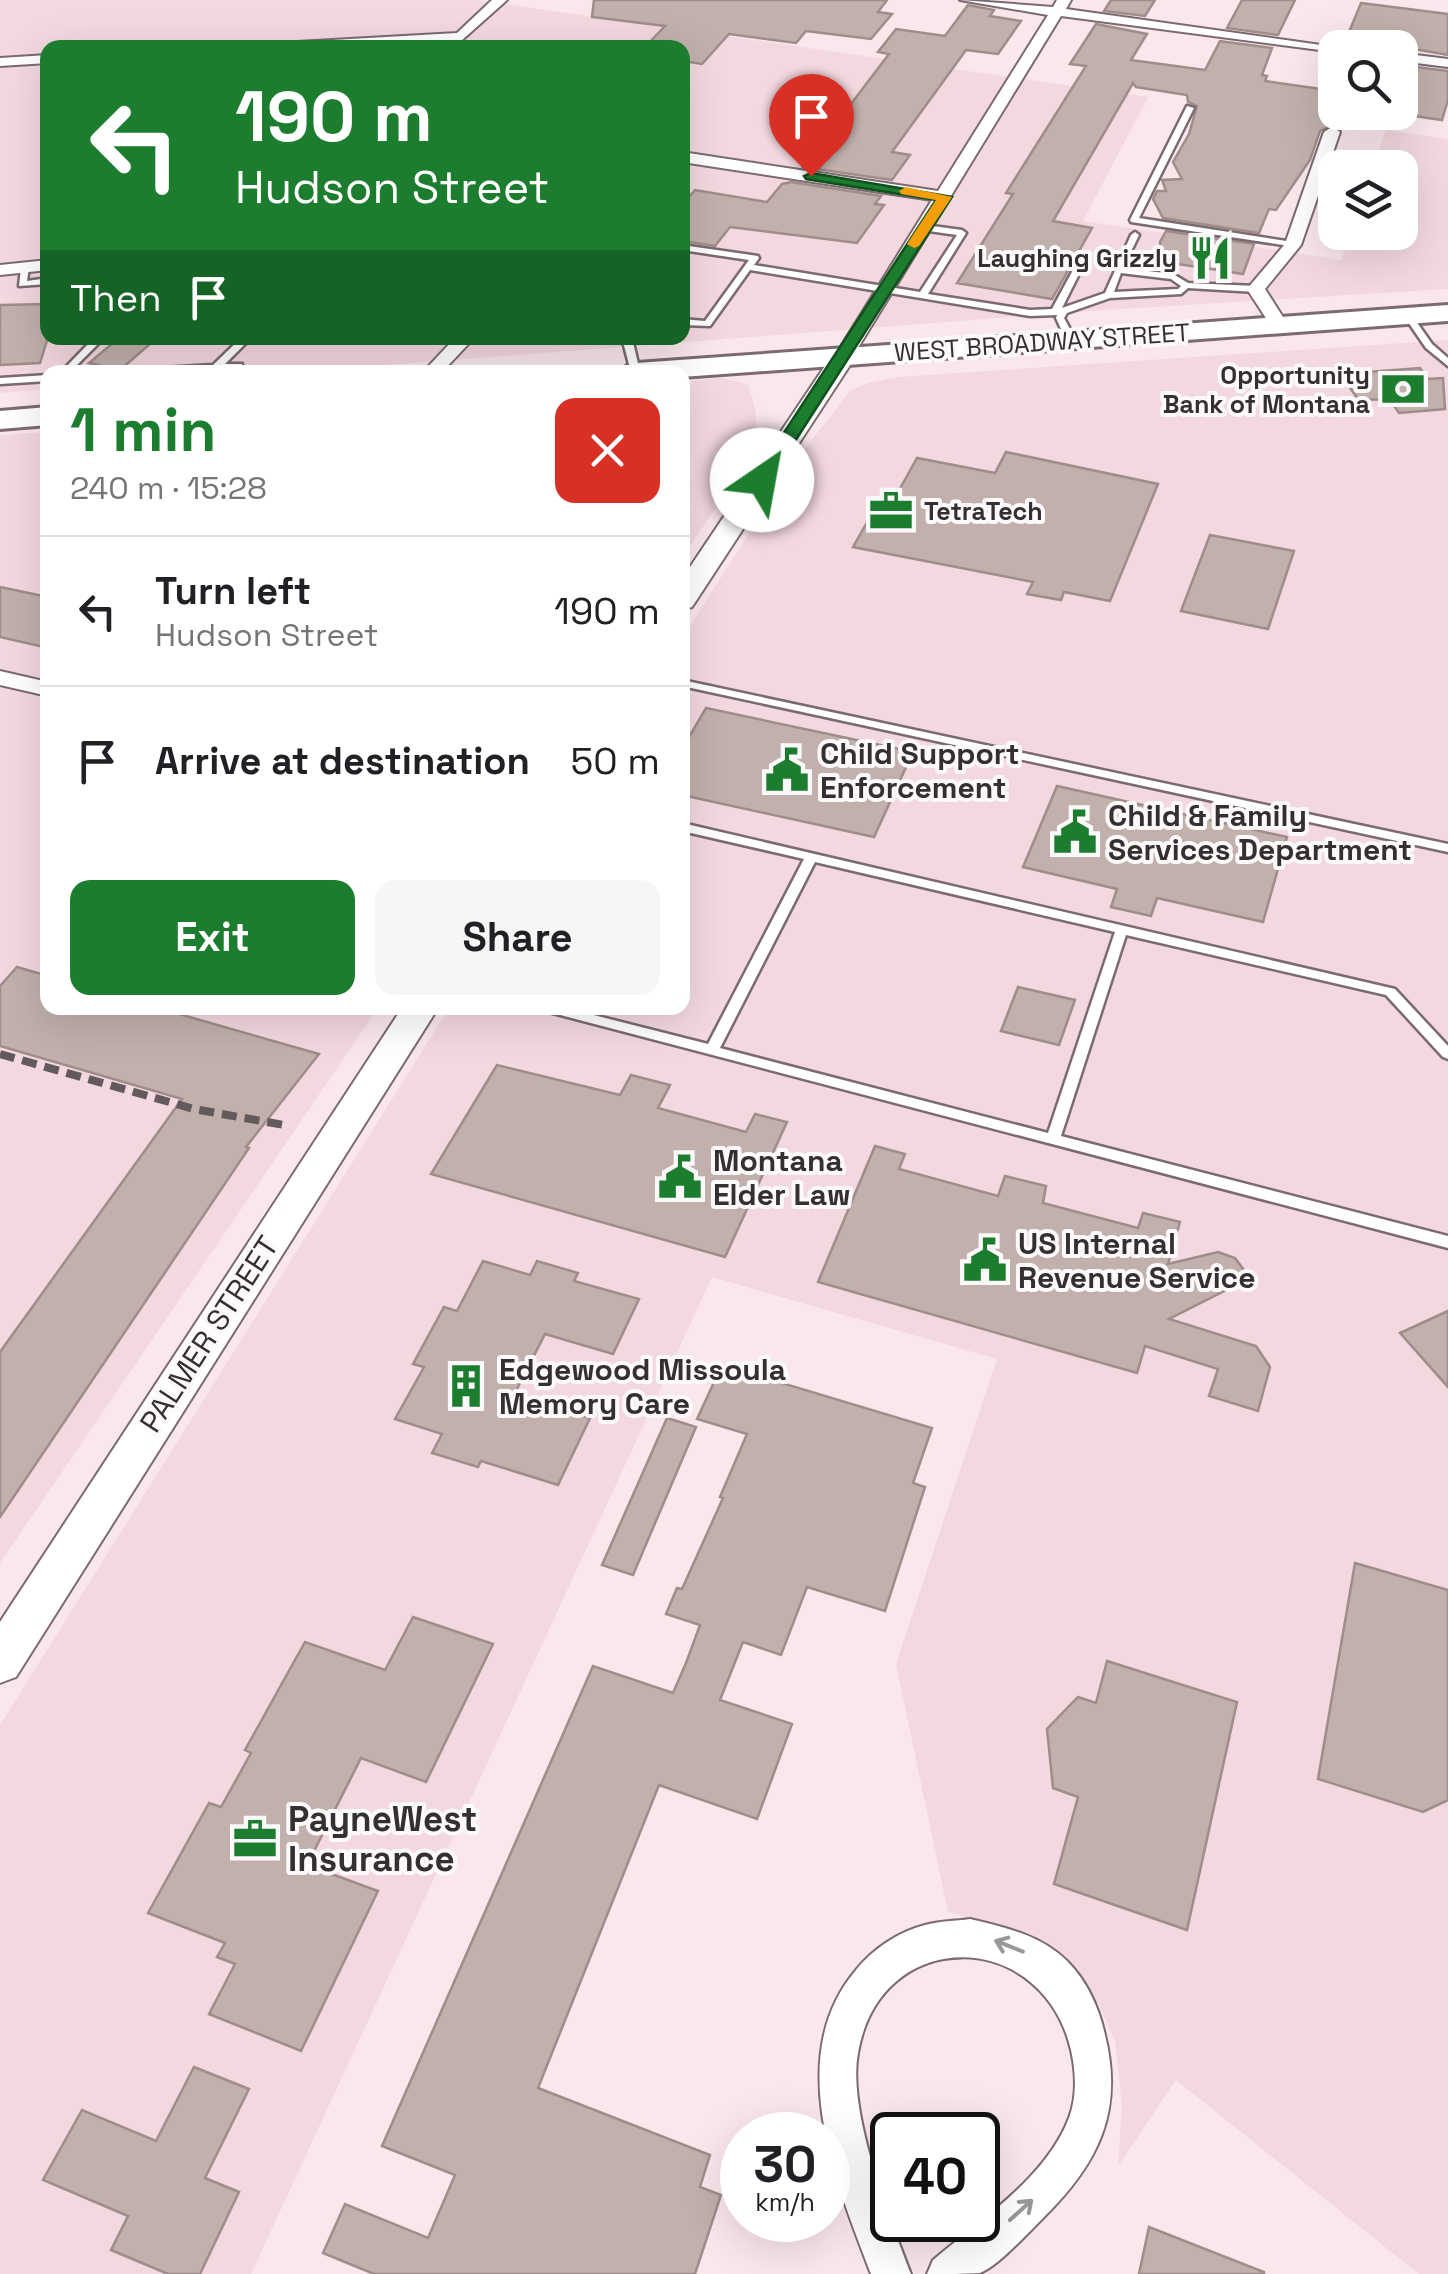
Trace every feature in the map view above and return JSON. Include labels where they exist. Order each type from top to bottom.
[{"type":"main road","name":"WEST BROADWAY STREET","points":[[690,368],[1448,313]]},
{"type":"main road","points":[[0,420],[40,417]]},
{"type":"street","points":[[406,40],[461,37],[500,0]]},
{"type":"street","points":[[967,0],[1060,6],[1318,45]]},
{"type":"street","points":[[690,589],[945,197],[1060,6]]},
{"type":"street","points":[[1418,59],[1448,63]]},
{"type":"street","points":[[0,62],[40,60]]},
{"type":"street","points":[[1279,325],[1256,289],[1293,244],[1332,132]]},
{"type":"street","points":[[690,158],[945,197]]},
{"type":"street","points":[[0,270],[40,266]]},
{"type":"street","points":[[439,365],[458,345]]},
{"type":"street","points":[[0,678],[40,687]]},
{"type":"street","name":"PALMER STREET","points":[[0,1662],[416,1015]]},
{"type":"street","points":[[891,2274],[878,2244],[838,2087],[838,2055],[856,1996],[876,1973],[916,1944],[961,1936],[1001,1941],[1022,1951],[1067,1989],[1081,2011],[1093,2047],[1094,2078],[1092,2112],[1064,2165],[1035,2197],[947,2274]]},
{"type":"lane","points":[[1190,108],[1134,220],[1293,244]]},
{"type":"lane","points":[[923,294],[962,234],[925,228]]},
{"type":"lane","points":[[1108,295],[1135,235]]},
{"type":"lane","points":[[690,248],[755,258],[706,324],[690,323]]},
{"type":"lane","points":[[748,267],[1030,313],[1059,312],[1108,295],[1181,291],[1186,285]]},
{"type":"lane","points":[[25,268],[22,284],[40,282]]},
{"type":"lane","points":[[1118,270],[1174,278],[1186,285],[1256,289]]},
{"type":"lane","points":[[1071,340],[1059,312],[1076,272]]},
{"type":"lane","points":[[1408,316],[1429,346],[1448,364]]},
{"type":"lane","points":[[71,365],[92,345]]},
{"type":"lane","points":[[219,365],[239,345]]},
{"type":"lane","points":[[0,381],[40,378]]},
{"type":"lane","points":[[690,685],[1448,848]]},
{"type":"lane","points":[[690,829],[1390,992],[1448,1054]]},
{"type":"lane","points":[[712,1050],[810,857]]},
{"type":"lane","points":[[1052,1139],[1122,929]]},
{"type":"lane","points":[[577,1015],[1448,1242]]},
{"type":"shaded area","points":[[0,0],[476,0],[1148,97],[1083,221],[1341,260],[1345,250],[1418,250],[1418,150],[1379,150],[1386,130],[1448,139],[1448,289],[690,342],[690,40],[40,40],[40,345],[648,345],[387,365],[40,365],[40,390],[0,393]]},
{"type":"shaded area","points":[[1448,340],[1448,2274],[1419,2274],[1176,2080],[1118,2166],[1122,2106],[1115,2041],[1098,2003],[1071,1966],[988,1923],[948,1912],[896,1664],[997,1359],[712,1277],[251,2274],[0,2274],[0,1725],[445,1015],[690,1015],[690,626],[794,463],[851,390],[899,377]]},
{"type":"shaded area","points":[[722,378],[748,384],[758,445],[690,546],[690,380]]},
{"type":"shaded area","points":[[40,432],[40,1015],[373,1015],[0,1563],[0,435]]},
{"type":"building","points":[[594,0],[887,0],[878,12],[892,14],[871,39],[806,31],[796,43],[729,34],[702,64],[690,62],[690,40],[652,40],[665,26],[592,17]]},
{"type":"building","points":[[1111,0],[1155,0],[1145,16],[1104,11]]},
{"type":"building","points":[[1242,0],[1295,0],[1278,35],[1227,28]]},
{"type":"building","points":[[1361,3],[1448,14],[1448,55],[1418,50],[1418,30],[1350,30]]},
{"type":"building","points":[[968,5],[994,10],[990,16],[1021,21],[998,54],[966,50],[892,152],[910,155],[892,180],[803,167],[889,54],[878,52],[896,29],[945,36]]},
{"type":"building","points":[[1096,24],[1147,34],[1131,60],[1205,70],[1220,41],[1272,48],[1262,75],[1267,76],[1265,81],[1318,89],[1318,130],[1322,130],[1310,160],[1276,210],[1269,209],[1259,233],[1163,218],[1153,199],[1157,191],[1166,191],[1162,180],[1182,179],[1173,162],[1189,134],[1197,106],[1188,102],[1187,95],[1136,87],[1133,83],[1053,221],[1092,228],[1052,299],[957,283],[1013,194],[1006,193],[1086,66],[1070,64]]},
{"type":"building","points":[[1418,67],[1448,71],[1448,100],[1442,120],[1418,117]]},
{"type":"building","points":[[791,182],[881,196],[875,204],[884,205],[857,243],[730,227],[715,246],[690,242],[690,196],[695,190],[767,202],[782,184]]},
{"type":"building","points":[[1166,231],[1254,244],[1243,274],[1164,262],[1160,242]]},
{"type":"building","points":[[40,304],[40,345],[46,345],[40,363],[0,365],[0,305]]},
{"type":"building","points":[[111,345],[149,345],[126,365],[89,363]]},
{"type":"building","points":[[1420,368],[1427,379],[1443,378],[1445,409],[1399,413],[1390,400],[1358,399],[1340,374]]},
{"type":"building","points":[[1006,452],[1158,484],[1110,601],[1064,592],[1061,600],[1027,594],[1033,582],[853,547],[879,501],[892,503],[917,458],[995,473]]},
{"type":"building","points":[[1210,535],[1294,551],[1268,629],[1181,611]]},
{"type":"building","points":[[0,587],[40,595],[40,646],[0,637]]},
{"type":"building","points":[[706,708],[913,752],[874,837],[690,797],[690,735]]},
{"type":"building","points":[[1057,786],[1287,837],[1263,922],[1157,898],[1151,916],[1111,907],[1117,889],[1023,867]]},
{"type":"building","points":[[17,967],[40,974],[40,1015],[182,1015],[319,1054],[246,1147],[249,1148],[0,1517],[0,1352],[182,1099],[0,1046],[0,986]]},
{"type":"building","points":[[1018,987],[1075,1000],[1059,1045],[1001,1031]]},
{"type":"building","points":[[497,1065],[620,1095],[631,1075],[670,1085],[658,1108],[746,1132],[755,1114],[787,1122],[725,1257],[431,1174]]},
{"type":"building","points":[[875,1146],[905,1154],[899,1169],[998,1196],[1005,1176],[1046,1186],[1043,1203],[1138,1228],[1143,1213],[1180,1222],[1168,1264],[1218,1252],[1235,1258],[1244,1270],[1238,1284],[1169,1319],[1256,1346],[1270,1367],[1258,1411],[1209,1396],[1218,1369],[1145,1346],[1137,1373],[818,1282]]},
{"type":"building","name":"Edgewood Missoula Memory Care","points":[[483,1261],[530,1275],[537,1261],[578,1273],[574,1281],[639,1299],[613,1354],[545,1334],[514,1395],[590,1418],[558,1485],[481,1461],[478,1467],[432,1453],[442,1434],[395,1419],[424,1367],[413,1364],[444,1307],[457,1311]]},
{"type":"building","points":[[1448,1311],[1448,1387],[1400,1333]]},
{"type":"building","points":[[722,1365],[932,1428],[913,1483],[925,1487],[885,1611],[807,1587],[781,1655],[743,1642],[720,1700],[792,1724],[757,1819],[659,1785],[538,2088],[710,2155],[700,2187],[720,2198],[695,2274],[374,2274],[323,2253],[345,2204],[428,2238],[455,2175],[382,2146],[593,1666],[673,1693],[700,1625],[666,1614],[677,1588],[682,1589],[723,1498],[720,1497],[747,1434],[697,1419]]},
{"type":"building","points":[[667,1418],[696,1427],[633,1575],[602,1565]]},
{"type":"building","points":[[1355,1563],[1448,1590],[1448,1800],[1423,1812],[1318,1779]]},
{"type":"building","name":"PayneWest Insurance","points":[[413,1617],[493,1644],[426,1782],[361,1758],[307,1865],[378,1891],[301,2051],[209,2014],[235,1964],[217,1957],[225,1943],[148,1913],[209,1803],[221,1807],[251,1753],[245,1750],[305,1642],[385,1670]]},
{"type":"building","points":[[1107,1661],[1237,1702],[1187,1930],[1054,1884],[1078,1797],[1053,1788],[1047,1729],[1078,1697],[1096,1703]]},
{"type":"building","points":[[194,2067],[249,2089],[205,2178],[239,2192],[200,2274],[168,2274],[111,2250],[128,2216],[43,2180],[82,2110],[156,2141]]},
{"type":"building","points":[[1149,2227],[1264,2272],[1264,2274],[1139,2274]]},
{"type":"railway","points":[[0,1054],[194,1109],[284,1125]]},
{"type":"slow traffic","points":[[906,191],[945,197],[914,244]]},
{"type":"place","name":"Laughing Grizzly","points":[[1210,258]]},
{"type":"place","name":"Opportunity Bank of Montana","points":[[1403,389]]},
{"type":"place","name":"TetraTech","points":[[891,511]]},
{"type":"place","name":"Child Support Enforcement","points":[[787,770]]},
{"type":"place","name":"Child & Family Services Department","points":[[1075,832]]},
{"type":"place","name":"Montana Elder Law","points":[[680,1177]]},
{"type":"place","name":"US Internal Revenue Service","points":[[985,1260]]},
{"type":"place","name":"Edgewood Missoula Memory Care","points":[[466,1386]]},
{"type":"place","name":"PayneWest Insurance","points":[[255,1839]]},
{"type":"route","points":[[762,480],[945,197],[811,176]]}]
